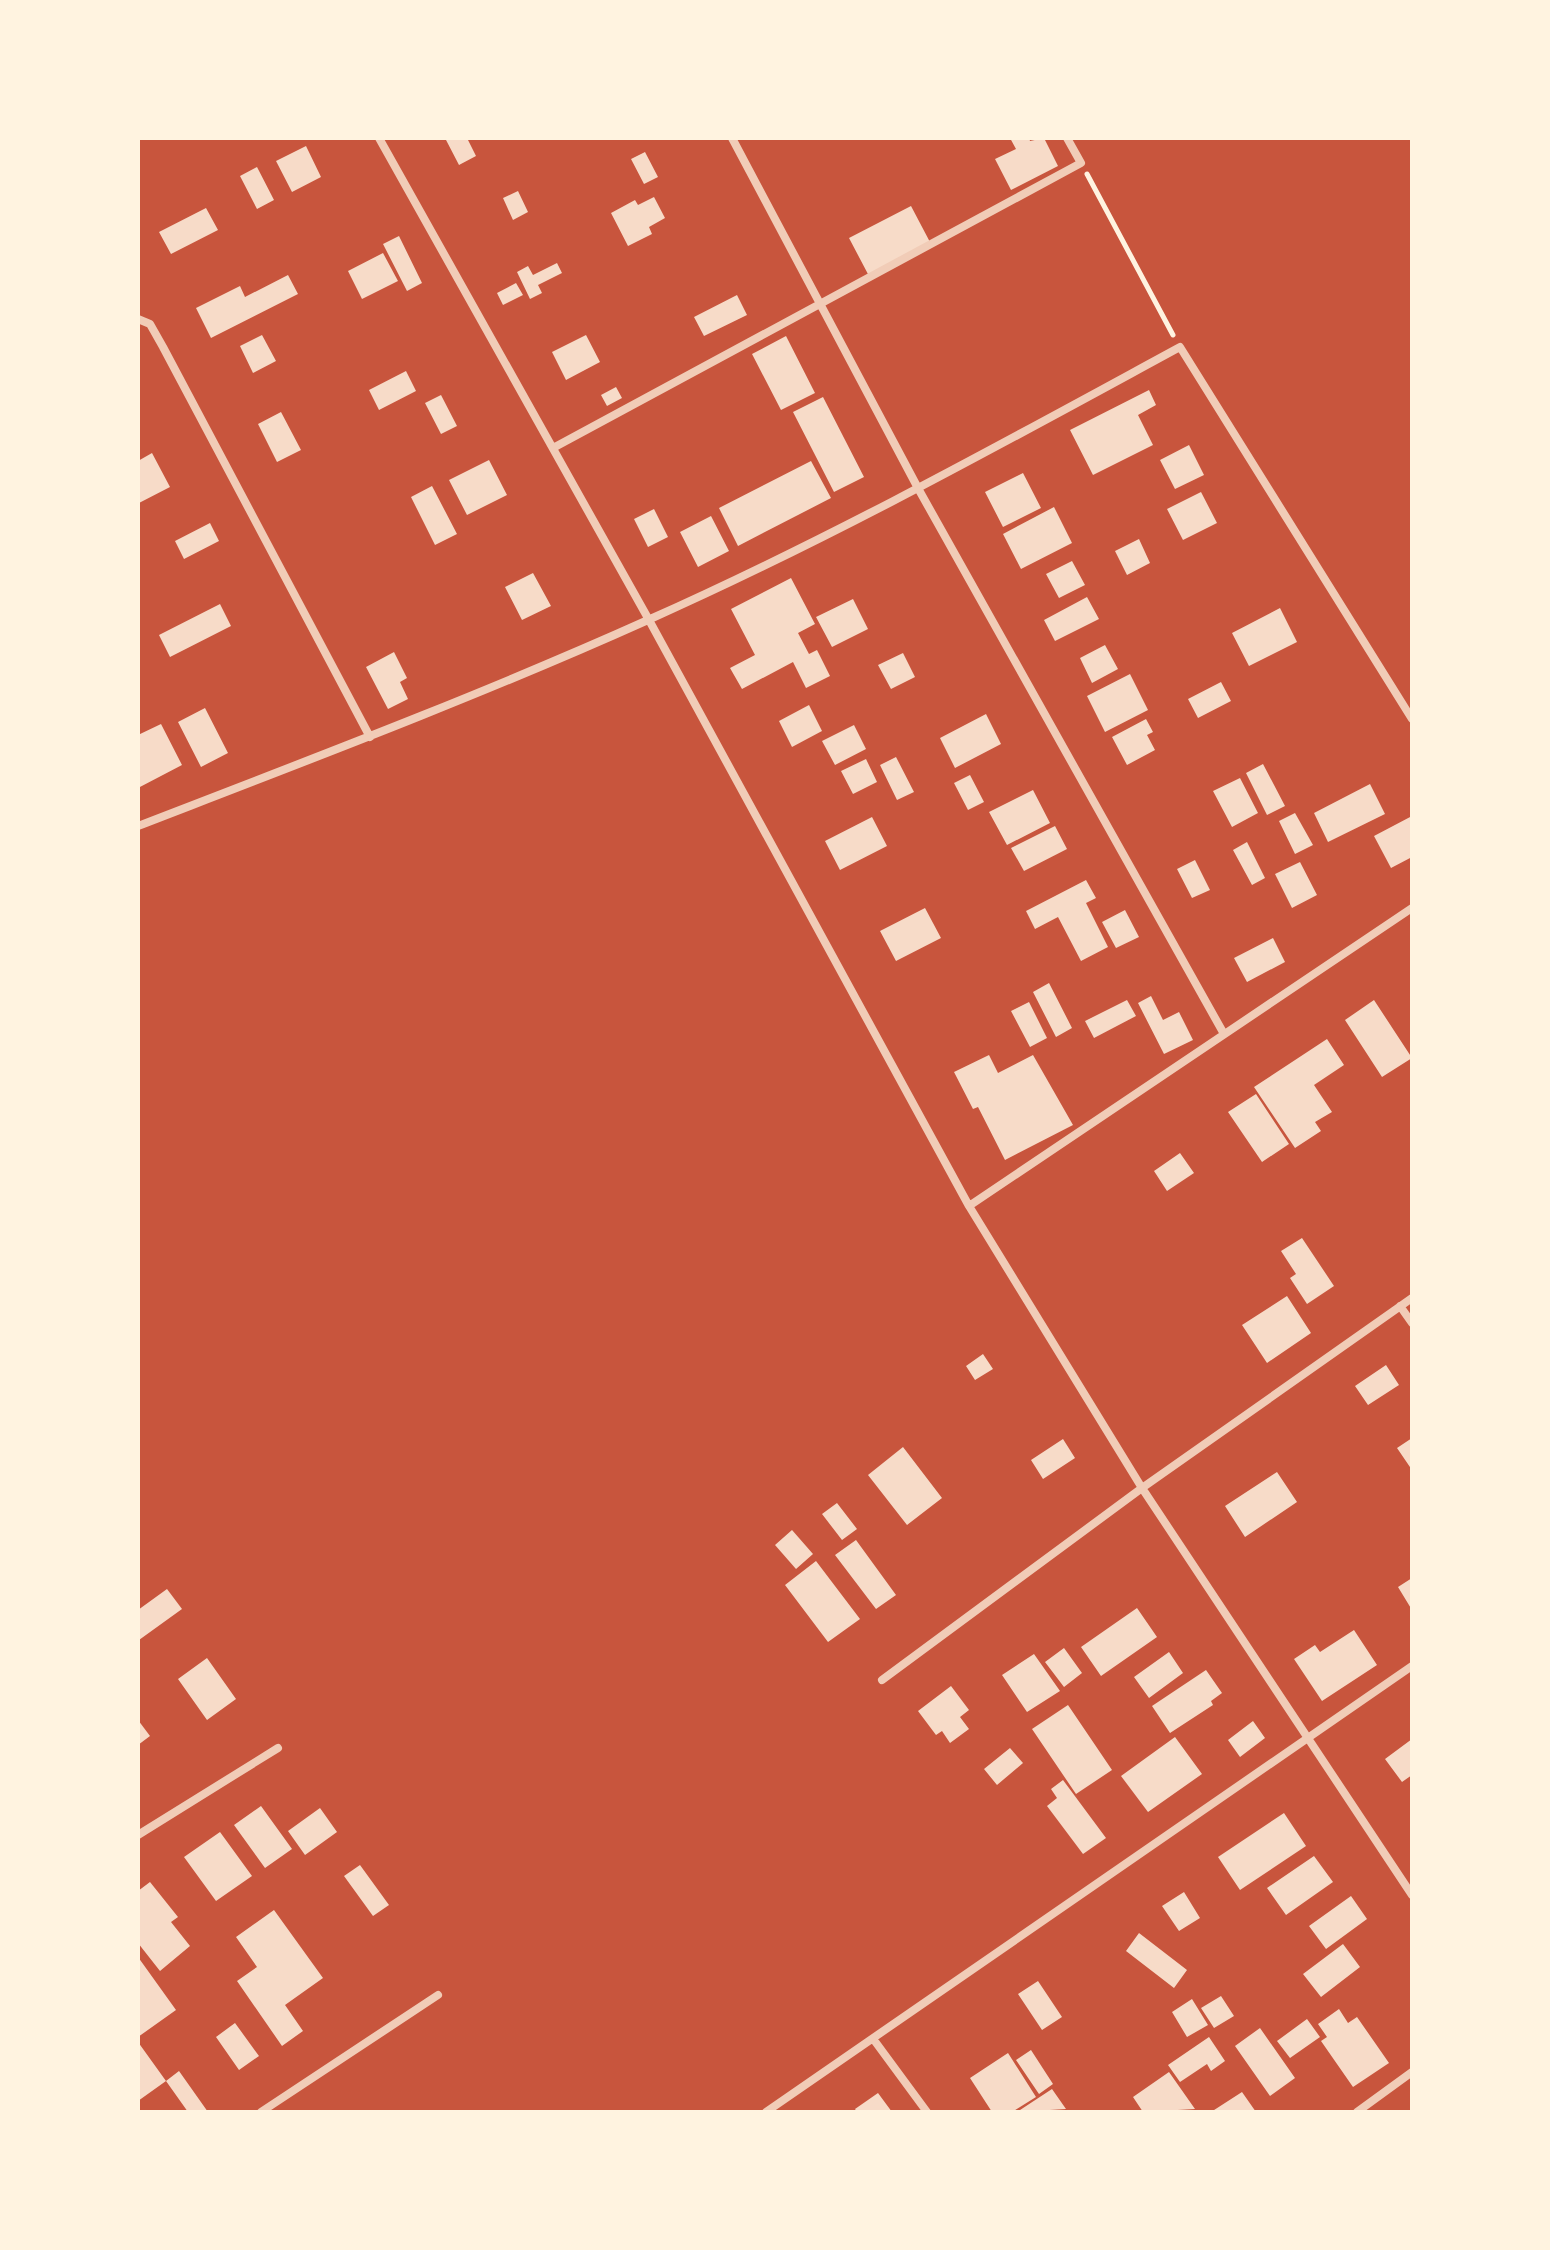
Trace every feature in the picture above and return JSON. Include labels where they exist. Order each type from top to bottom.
[{"type":"street","points":[[379,138],[649,620],[969,1206],[1142,1488],[1412,1895]]},
{"type":"street","points":[[732,138],[919,490],[1224,1034]]},
{"type":"street","points":[[553,448],[1081,163],[1067,138]]},
{"type":"street","points":[[138,319],[150,324],[163,347],[370,737]]},
{"type":"street","points":[[138,826],[370,737],[649,620],[919,490],[1180,347],[1412,719]]},
{"type":"street","points":[[969,1206],[1412,908]]},
{"type":"street","points":[[882,1680],[1142,1488],[1412,1298]]},
{"type":"street","points":[[1400,1306],[1412,1323]]},
{"type":"street","points":[[766,2112],[1412,1666]]},
{"type":"street","points":[[138,1835],[278,1748]]},
{"type":"street","points":[[261,2112],[438,1995]]},
{"type":"street","points":[[874,2040],[927,2112]]},
{"type":"street","points":[[1357,2112],[1412,2072]]},
{"type":"path","points":[[1081,163],[1180,347]]},
{"type":"building","points":[[445,138],[467,138],[476,156],[459,165]]},
{"type":"building","points":[[1010,138],[1029,138],[1030,141],[1044,138],[1058,166],[1011,190],[995,159],[1016,149]]},
{"type":"building","points":[[306,146],[321,177],[292,192],[276,161]]},
{"type":"building","points":[[645,152],[658,177],[644,184],[631,159]]},
{"type":"building","points":[[257,167],[274,200],[257,209],[240,176]]},
{"type":"building","points":[[518,191],[528,212],[513,220],[503,198]]},
{"type":"building","points":[[654,197],[665,218],[649,227],[652,234],[628,246],[611,213],[635,200],[638,205]]},
{"type":"building","points":[[911,206],[931,244],[869,276],[849,238]]},
{"type":"building","points":[[206,208],[218,230],[171,254],[159,232]]},
{"type":"building","points":[[399,236],[422,283],[407,291],[383,244]]},
{"type":"building","points":[[383,253],[398,281],[362,299],[348,271]]},
{"type":"building","points":[[557,263],[562,273],[538,285],[542,293],[530,299],[517,272],[528,266],[533,275]]},
{"type":"building","points":[[288,275],[298,294],[211,338],[196,308],[240,286],[245,297]]},
{"type":"building","points":[[516,283],[523,295],[503,305],[497,293]]},
{"type":"building","points":[[737,295],[747,315],[704,336],[694,317]]},
{"type":"building","points":[[262,335],[276,361],[253,373],[240,346]]},
{"type":"building","points":[[586,335],[600,362],[566,380],[552,352]]},
{"type":"building","points":[[786,336],[815,393],[781,410],[752,354]]},
{"type":"building","points":[[406,371],[416,391],[379,410],[369,390]]},
{"type":"building","points":[[616,387],[622,398],[607,406],[601,395]]},
{"type":"building","points":[[1149,390],[1156,405],[1138,415],[1153,445],[1093,475],[1070,430]]},
{"type":"building","points":[[441,395],[457,426],[441,434],[425,403]]},
{"type":"building","points":[[823,397],[864,477],[834,492],[793,412]]},
{"type":"building","points":[[281,412],[301,450],[277,462],[258,424]]},
{"type":"building","points":[[1189,445],[1204,475],[1175,489],[1160,460]]},
{"type":"building","points":[[152,453],[170,487],[139,503],[138,461]]},
{"type":"building","points":[[489,460],[507,495],[467,515],[449,480]]},
{"type":"building","points":[[811,461],[831,498],[738,546],[719,508]]},
{"type":"building","points":[[1023,473],[1041,508],[1003,527],[985,492]]},
{"type":"building","points":[[432,486],[457,534],[435,545],[411,497]]},
{"type":"building","points":[[1201,492],[1217,523],[1183,540],[1167,509]]},
{"type":"building","points":[[1054,507],[1072,543],[1021,569],[1003,534]]},
{"type":"building","points":[[654,509],[668,537],[648,547],[634,519]]},
{"type":"building","points":[[711,516],[729,551],[698,567],[680,532]]},
{"type":"building","points":[[210,523],[219,541],[184,559],[175,541]]},
{"type":"building","points":[[1139,539],[1150,563],[1127,575],[1115,551]]},
{"type":"building","points":[[1072,561],[1085,585],[1059,598],[1046,574]]},
{"type":"building","points":[[533,573],[551,606],[522,620],[505,587]]},
{"type":"building","points":[[791,578],[815,624],[798,633],[809,654],[817,650],[830,676],[806,688],[793,662],[742,689],[730,668],[755,655],[731,609]]},
{"type":"building","points":[[1087,597],[1099,619],[1055,641],[1044,620]]},
{"type":"building","points":[[853,599],[868,629],[832,647],[816,617]]},
{"type":"building","points":[[220,604],[231,626],[170,657],[159,635]]},
{"type":"building","points":[[1280,608],[1297,642],[1249,666],[1232,633]]},
{"type":"building","points":[[1105,645],[1118,669],[1092,683],[1080,658]]},
{"type":"building","points":[[394,652],[407,678],[400,682],[408,699],[388,709],[366,667]]},
{"type":"building","points":[[903,653],[915,677],[891,689],[878,665]]},
{"type":"building","points":[[1130,674],[1148,710],[1105,732],[1087,696]]},
{"type":"building","points":[[1221,682],[1231,701],[1198,718],[1188,699]]},
{"type":"building","points":[[809,705],[822,731],[792,747],[779,721]]},
{"type":"building","points":[[205,708],[228,753],[201,767],[178,722]]},
{"type":"building","points":[[986,714],[1001,744],[955,768],[940,738]]},
{"type":"building","points":[[1146,719],[1153,732],[1147,735],[1155,750],[1127,765],[1112,737]]},
{"type":"building","points":[[161,724],[182,765],[138,788],[138,735]]},
{"type":"building","points":[[854,725],[866,749],[835,765],[822,741]]},
{"type":"building","points":[[896,757],[914,792],[897,800],[880,765]]},
{"type":"building","points":[[866,759],[877,782],[853,794],[841,771]]},
{"type":"building","points":[[1263,764],[1285,806],[1267,815],[1246,773]]},
{"type":"building","points":[[970,775],[984,802],[968,810],[954,783]]},
{"type":"building","points":[[1240,778],[1258,813],[1232,827],[1213,791]]},
{"type":"building","points":[[1370,784],[1385,814],[1328,842],[1314,813]]},
{"type":"building","points":[[1033,790],[1050,823],[1007,845],[989,812]]},
{"type":"building","points":[[1295,813],[1313,845],[1295,854],[1279,821]]},
{"type":"building","points":[[1412,816],[1412,857],[1391,868],[1374,836]]},
{"type":"building","points":[[872,817],[887,846],[840,870],[825,841]]},
{"type":"building","points":[[1055,826],[1067,849],[1024,871],[1011,848]]},
{"type":"building","points":[[1247,842],[1265,878],[1252,885],[1233,850]]},
{"type":"building","points":[[1195,860],[1210,890],[1192,898],[1177,869]]},
{"type":"building","points":[[1300,862],[1317,895],[1292,908],[1275,874]]},
{"type":"building","points":[[1086,880],[1096,898],[1086,903],[1108,947],[1081,961],[1058,917],[1035,929],[1026,911]]},
{"type":"building","points":[[925,908],[941,938],[896,961],[880,931]]},
{"type":"building","points":[[1125,910],[1139,937],[1116,948],[1102,922]]},
{"type":"building","points":[[1273,938],[1285,962],[1247,982],[1234,958]]},
{"type":"building","points":[[1049,983],[1072,1028],[1056,1037],[1033,992]]},
{"type":"building","points":[[1151,996],[1163,1020],[1179,1012],[1193,1040],[1164,1054],[1138,1003]]},
{"type":"building","points":[[1127,1000],[1136,1016],[1094,1038],[1085,1021]]},
{"type":"building","points":[[1374,1000],[1412,1058],[1382,1077],[1345,1020]]},
{"type":"building","points":[[1029,1002],[1047,1038],[1030,1047],[1011,1011]]},
{"type":"building","points":[[1327,1039],[1344,1065],[1314,1085],[1332,1112],[1315,1122],[1321,1131],[1295,1148],[1254,1087]]},
{"type":"building","points":[[989,1055],[998,1073],[1033,1055],[1073,1125],[1005,1160],[978,1107],[973,1109],[954,1072]]},
{"type":"building","points":[[1256,1094],[1289,1144],[1262,1162],[1228,1112]]},
{"type":"building","points":[[1180,1153],[1194,1173],[1167,1191],[1154,1171]]},
{"type":"building","points":[[1302,1238],[1334,1286],[1307,1304],[1290,1278],[1296,1274],[1281,1251]]},
{"type":"building","points":[[1287,1296],[1311,1333],[1267,1363],[1242,1325]]},
{"type":"building","points":[[983,1354],[993,1369],[975,1380],[966,1366]]},
{"type":"building","points":[[1386,1365],[1399,1385],[1368,1405],[1355,1386]]},
{"type":"building","points":[[1412,1438],[1412,1470],[1397,1448]]},
{"type":"building","points":[[1063,1439],[1075,1458],[1043,1479],[1031,1460]]},
{"type":"building","points":[[903,1447],[942,1498],[907,1525],[868,1475]]},
{"type":"building","points":[[1277,1472],[1297,1502],[1245,1537],[1225,1506]]},
{"type":"building","points":[[837,1503],[857,1529],[842,1540],[822,1514]]},
{"type":"building","points":[[792,1530],[813,1554],[796,1569],[775,1545]]},
{"type":"building","points":[[856,1540],[896,1595],[876,1609],[835,1555]]},
{"type":"building","points":[[816,1561],[860,1619],[828,1642],[785,1585]]},
{"type":"building","points":[[1412,1578],[1412,1610],[1398,1587]]},
{"type":"building","points":[[167,1589],[182,1609],[139,1640],[138,1610]]},
{"type":"building","points":[[1137,1608],[1157,1637],[1101,1676],[1081,1647]]},
{"type":"building","points":[[1354,1630],[1377,1665],[1322,1701],[1294,1659],[1315,1645],[1320,1652]]},
{"type":"building","points":[[1064,1648],[1082,1673],[1064,1687],[1045,1662]]},
{"type":"building","points":[[1169,1652],[1183,1673],[1149,1698],[1134,1677]]},
{"type":"building","points":[[1034,1654],[1060,1691],[1027,1712],[1002,1675]]},
{"type":"building","points":[[207,1658],[236,1699],[207,1720],[178,1679]]},
{"type":"building","points":[[1206,1670],[1222,1693],[1211,1701],[1213,1705],[1170,1733],[1152,1706]]},
{"type":"building","points":[[951,1686],[969,1710],[960,1717],[969,1729],[950,1743],[942,1731],[936,1735],[918,1711]]},
{"type":"building","points":[[1068,1705],[1112,1770],[1076,1794],[1032,1729]]},
{"type":"building","points":[[138,1720],[150,1736],[138,1745]]},
{"type":"building","points":[[1253,1721],[1265,1738],[1240,1757],[1228,1740]]},
{"type":"building","points":[[1175,1737],[1202,1774],[1148,1812],[1121,1776]]},
{"type":"building","points":[[1412,1739],[1412,1775],[1402,1782],[1385,1759]]},
{"type":"building","points":[[1010,1748],[1023,1763],[997,1785],[984,1769]]},
{"type":"building","points":[[1063,1780],[1106,1838],[1083,1854],[1047,1806],[1057,1798],[1051,1789]]},
{"type":"building","points":[[261,1806],[292,1849],[265,1868],[234,1825]]},
{"type":"building","points":[[320,1808],[337,1832],[305,1855],[288,1831]]},
{"type":"building","points":[[1284,1813],[1306,1846],[1240,1890],[1218,1857]]},
{"type":"building","points":[[220,1832],[252,1876],[216,1901],[184,1857]]},
{"type":"building","points":[[1314,1856],[1333,1882],[1286,1915],[1267,1888]]},
{"type":"building","points":[[360,1865],[389,1905],[373,1916],[344,1876]]},
{"type":"building","points":[[150,1882],[178,1917],[171,1922],[190,1946],[160,1971],[138,1943],[138,1891]]},
{"type":"building","points":[[1184,1892],[1200,1918],[1179,1931],[1162,1906]]},
{"type":"building","points":[[1351,1896],[1367,1919],[1326,1949],[1309,1926]]},
{"type":"building","points":[[274,1910],[323,1978],[285,2005],[303,2031],[282,2046],[237,1981],[257,1967],[236,1937]]},
{"type":"building","points":[[1139,1933],[1187,1970],[1174,1988],[1126,1951]]},
{"type":"building","points":[[1343,1944],[1360,1967],[1321,1997],[1303,1974]]},
{"type":"building","points":[[138,1957],[176,2010],[138,2037]]},
{"type":"building","points":[[1038,1981],[1062,2017],[1042,2030],[1018,1994]]},
{"type":"building","points":[[1221,1996],[1234,2016],[1214,2028],[1201,2008]]},
{"type":"building","points":[[1192,1999],[1208,2025],[1187,2037],[1172,2012]]},
{"type":"building","points":[[1339,2009],[1348,2023],[1357,2017],[1389,2063],[1353,2087],[1321,2041],[1327,2037],[1318,2024]]},
{"type":"building","points":[[1307,2019],[1320,2037],[1290,2058],[1277,2041]]},
{"type":"building","points":[[235,2023],[259,2056],[239,2070],[216,2037]]},
{"type":"building","points":[[1260,2028],[1295,2078],[1270,2096],[1235,2046]]},
{"type":"building","points":[[1209,2037],[1225,2061],[1211,2071],[1207,2064],[1180,2082],[1168,2065]]},
{"type":"building","points":[[138,2042],[166,2081],[138,2101]]},
{"type":"building","points":[[1031,2050],[1053,2084],[1039,2094],[1016,2060]]},
{"type":"building","points":[[1008,2053],[1036,2097],[1012,2112],[992,2112],[970,2078]]},
{"type":"building","points":[[179,2071],[208,2112],[188,2112],[166,2081]]},
{"type":"building","points":[[1169,2072],[1195,2109],[1143,2112],[1133,2097]]},
{"type":"building","points":[[1052,2089],[1066,2109],[1017,2112]]},
{"type":"building","points":[[1242,2092],[1256,2112],[1211,2112]]},
{"type":"building","points":[[878,2093],[892,2112],[857,2112],[855,2109]]}]
